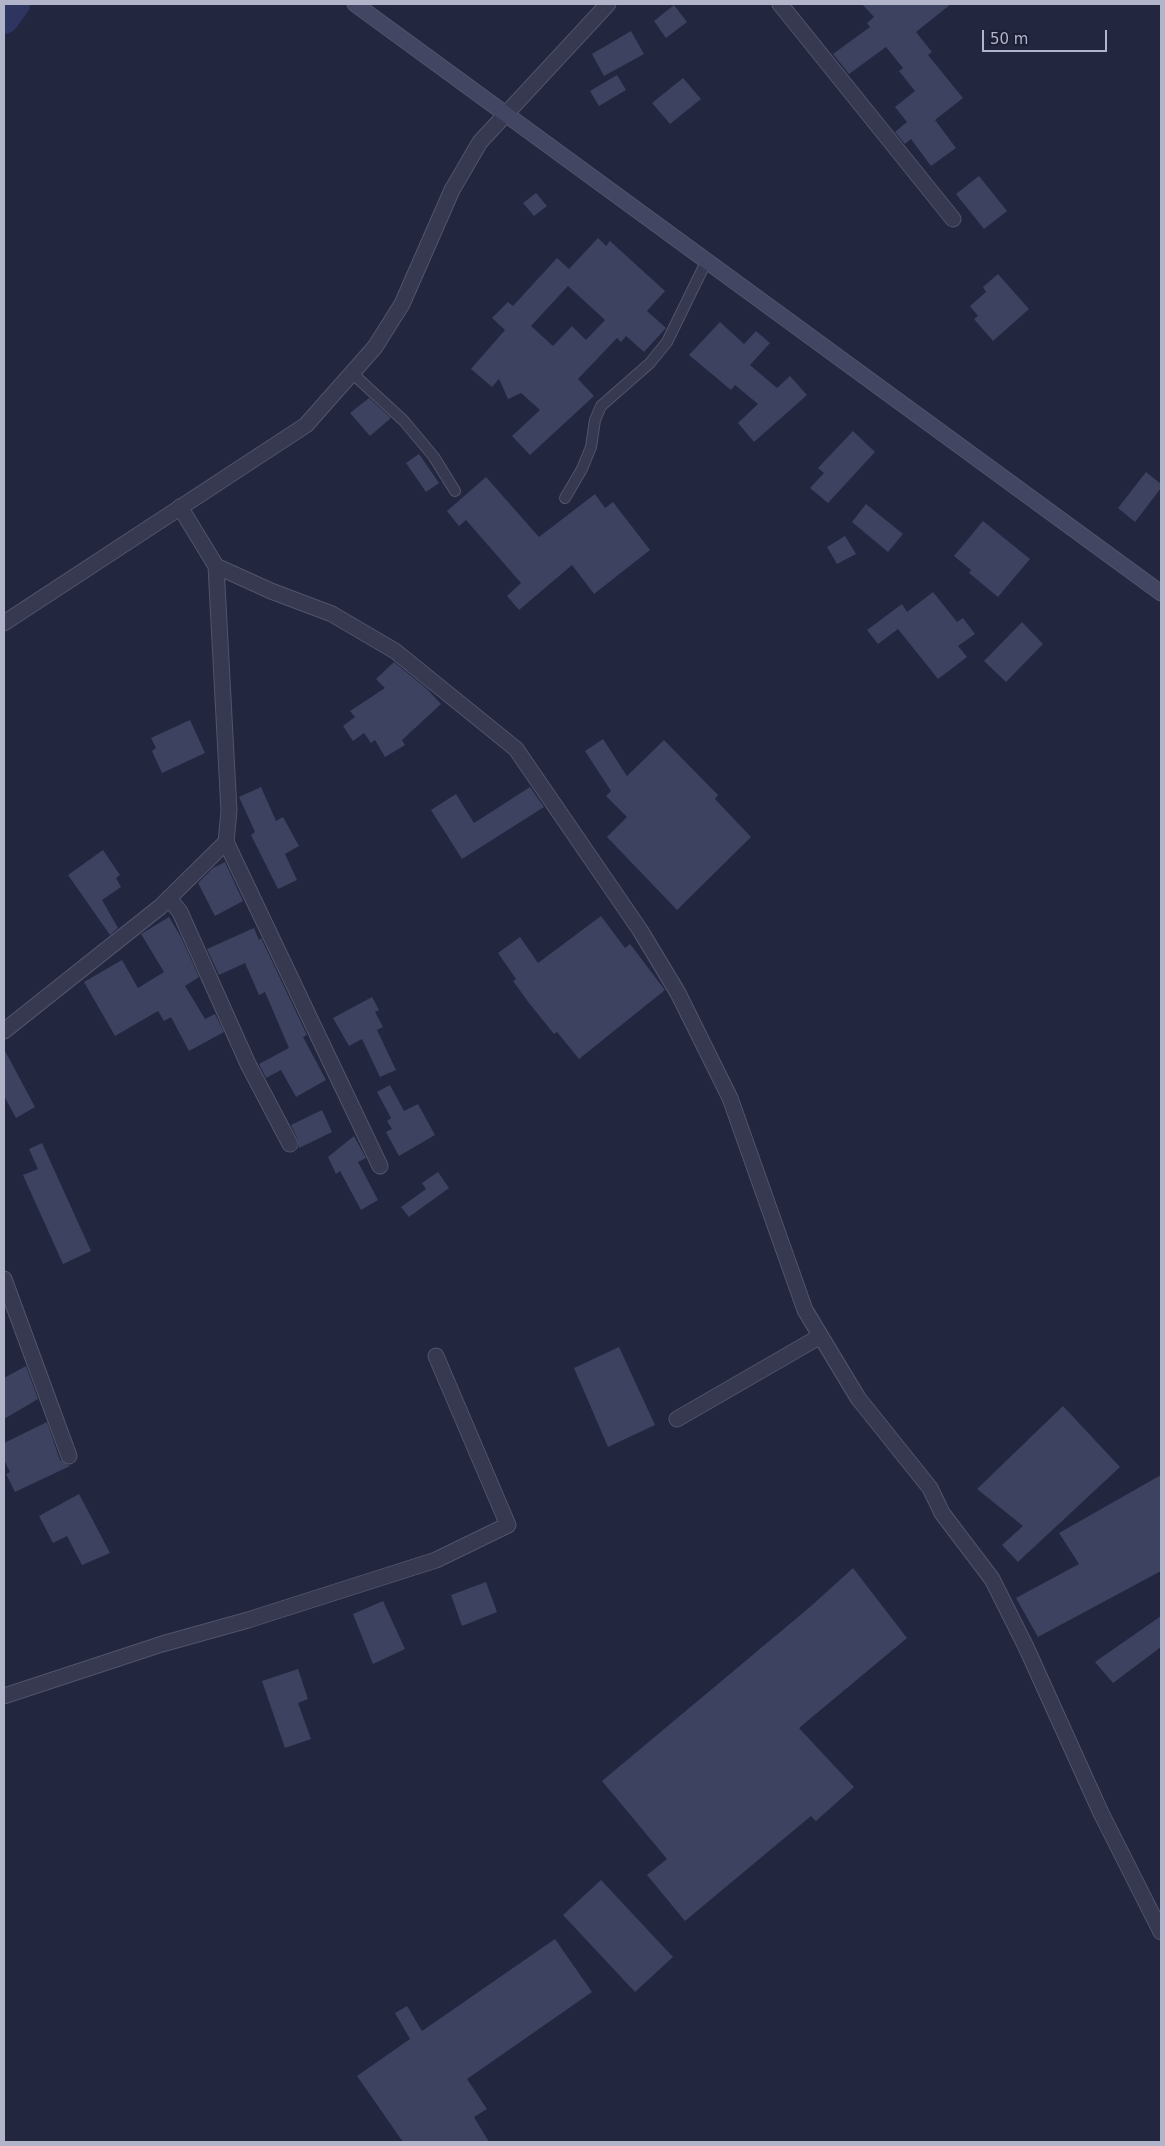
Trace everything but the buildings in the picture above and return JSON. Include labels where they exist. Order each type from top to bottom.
[{"type":"main road","points":[[355,4],[1161,593]]},
{"type":"street","points":[[4,623],[306,425],[374,347],[402,304],[452,190],[480,142],[608,4]]},
{"type":"street","points":[[780,4],[953,219]]},
{"type":"street","points":[[180,507],[216,566],[229,811],[226,842],[380,1166]]},
{"type":"street","points":[[216,566],[271,591],[332,614],[395,651],[516,749],[640,930],[678,993],[730,1098],[805,1310],[819,1337],[858,1398],[930,1488],[942,1513],[992,1579],[1026,1646],[1101,1813],[1161,1932]]},
{"type":"street","points":[[4,1031],[169,898],[226,842]]},
{"type":"street","points":[[169,898],[180,912],[248,1064],[290,1144]]},
{"type":"street","points":[[4,1279],[69,1456]]},
{"type":"street","points":[[677,1419],[819,1337]]},
{"type":"street","points":[[4,1696],[162,1644],[248,1620],[436,1560],[508,1525],[436,1356]]},
{"type":"lane","points":[[565,498],[582,469],[591,447],[595,420],[601,406],[650,363],[667,342],[707,260]]},
{"type":"lane","points":[[352,373],[404,422],[434,457],[455,491]]},
{"type":"waterway","points":[[4,19],[15,4]]}]
